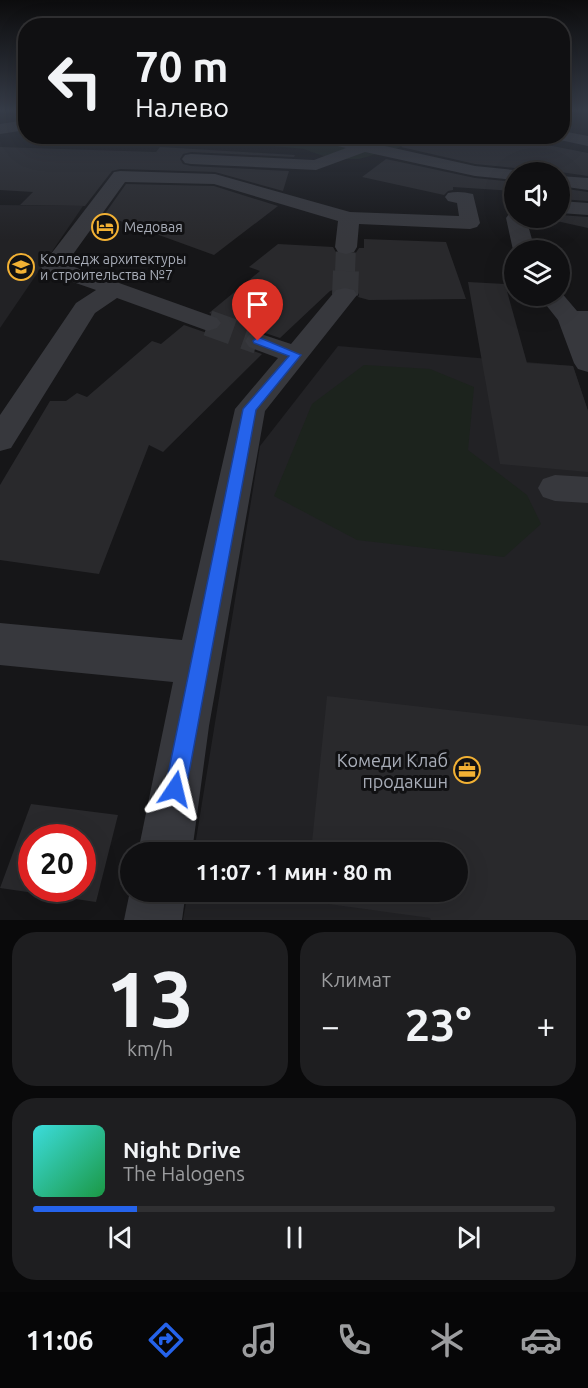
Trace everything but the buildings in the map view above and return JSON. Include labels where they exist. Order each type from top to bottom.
[{"type":"lane","points":[[177,158],[316,165],[345,154]]},
{"type":"lane","points":[[395,154],[475,171],[504,174]]},
{"type":"lane","points":[[208,323],[52,267],[120,176],[215,179],[349,218],[471,223],[466,198],[455,197]]},
{"type":"lane","points":[[570,182],[588,184]]},
{"type":"lane","points":[[570,207],[588,208]]},
{"type":"lane","points":[[346,247],[349,218]]},
{"type":"lane","points":[[0,440],[85,308],[115,289]]},
{"type":"lane","points":[[167,842],[250,409],[345,295]]},
{"type":"lane","points":[[563,306],[579,319],[588,363]]},
{"type":"lane","points":[[258,341],[296,355]]},
{"type":"lane","points":[[0,644],[200,663]]},
{"type":"lane","points":[[153,920],[156,902]]},
{"type":"shaded area","points":[[317,154],[376,154],[359,159],[331,159]]},
{"type":"shaded area","name":"Колледж архитектуры и строительства №7","points":[[0,205],[83,206],[0,328]]},
{"type":"shaded area","points":[[338,346],[573,366],[588,411],[588,920],[183,920],[186,902],[468,902],[468,842],[196,842],[260,446]]},
{"type":"shaded area","points":[[364,365],[430,369],[474,387],[468,450],[527,495],[541,524],[504,557],[357,540],[274,496],[312,404]]},
{"type":"tunnel","points":[[345,272],[346,247]]},
{"type":"tunnel","points":[[345,295],[346,271]]},
{"type":"tunnel","points":[[208,323],[258,341]]},
{"type":"place","name":"Медовая","points":[[105,227]]},
{"type":"place","name":"Колледж архитектуры и строительства №7","points":[[21,267]]},
{"type":"place","name":"Комеди Клаб продакшн","points":[[467,770]]},
{"type":"route","points":[[175,789],[250,409],[296,355],[258,341]]}]
